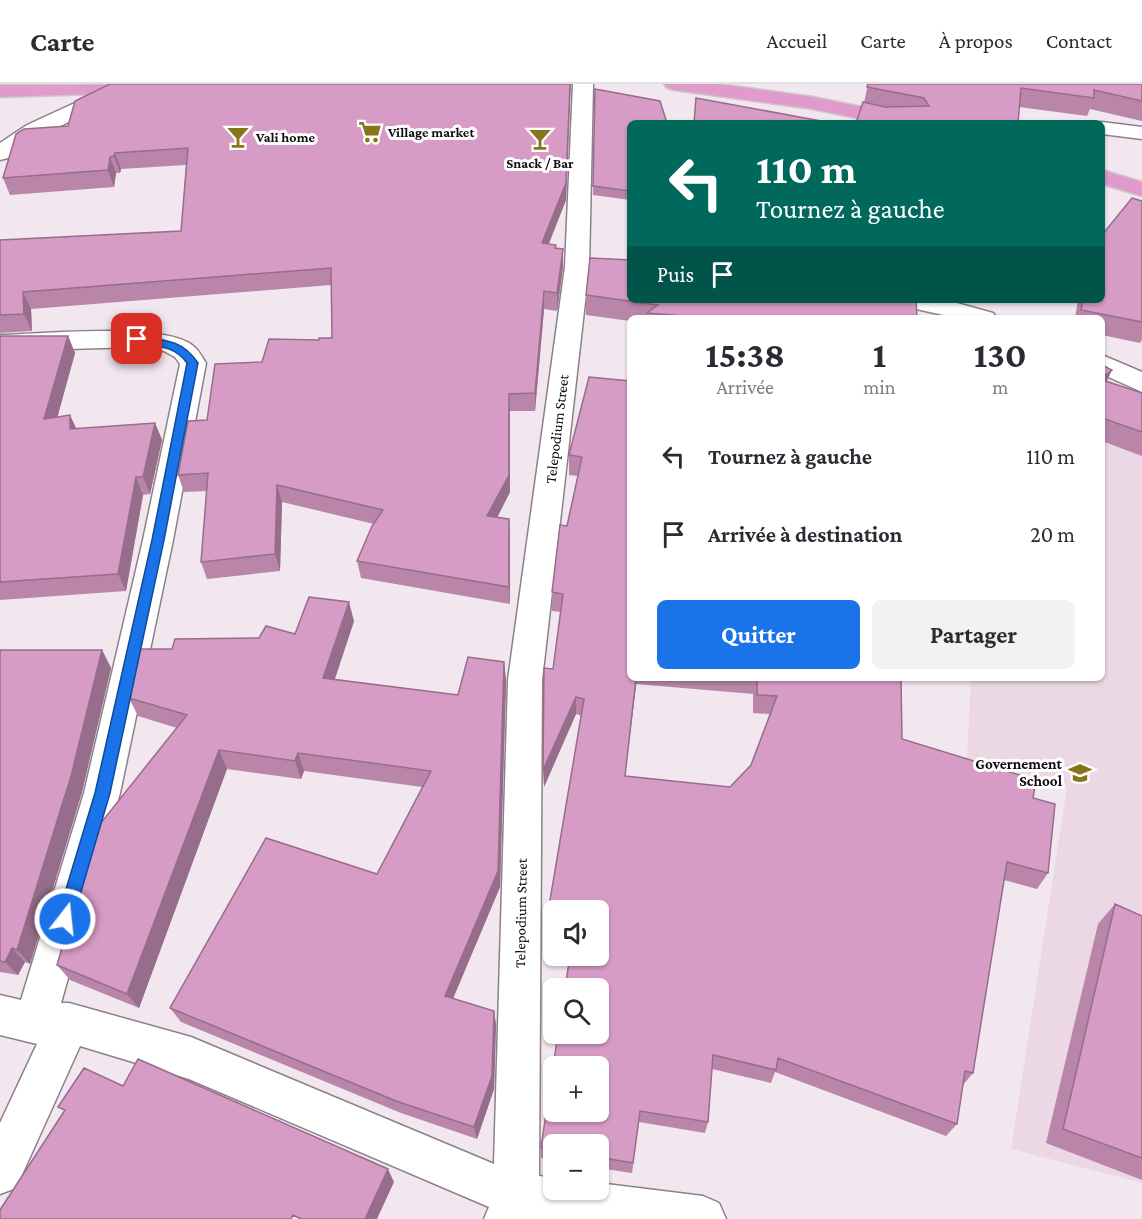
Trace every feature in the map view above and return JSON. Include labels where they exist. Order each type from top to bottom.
[{"type":"highway","points":[[0,91],[218,84]]},
{"type":"highway","points":[[674,84],[813,103],[897,120]]},
{"type":"highway","points":[[1105,178],[1142,189]]},
{"type":"street","name":"Telepodium Street","points":[[511,1207],[525,680],[587,267],[583,84]]},
{"type":"street","points":[[0,153],[35,130],[118,89]]},
{"type":"street","points":[[1105,128],[1142,133]]},
{"type":"street","points":[[920,303],[971,315]]},
{"type":"street","points":[[0,343],[137,339],[170,344],[184,351],[192,363],[158,540],[52,1023],[0,1172]]},
{"type":"street","points":[[1105,364],[1142,383]]},
{"type":"street","points":[[0,1015],[52,1023],[191,1058],[511,1207],[703,1219]]},
{"type":"shaded area","name":"Governement School","points":[[1108,372],[1142,388],[1142,1183],[1011,1149],[1067,787],[967,758],[971,681],[1105,681],[1105,374]]},
{"type":"building","points":[[110,84],[570,84],[566,183],[542,243],[556,245],[555,248],[563,249],[557,293],[544,291],[535,393],[509,394],[509,475],[487,516],[509,519],[509,587],[357,561],[372,526],[383,510],[277,485],[275,554],[201,562],[208,473],[178,475],[188,421],[207,420],[215,364],[262,362],[269,339],[332,338],[331,268],[23,292],[24,314],[0,315],[0,240],[181,231],[188,148],[115,153],[110,157],[108,170],[3,178],[16,134],[24,129],[68,126],[75,101]]},
{"type":"building","points":[[868,84],[1142,84],[1142,101],[1094,90],[1094,98],[1021,88],[1018,120],[857,120],[863,102],[885,107],[929,106],[924,98],[867,87]]},
{"type":"building","points":[[595,89],[660,101],[666,120],[627,120],[627,191],[593,186]]},
{"type":"building","points":[[696,98],[816,120],[694,120]]},
{"type":"building","points":[[1132,198],[1142,201],[1142,322],[1081,310],[1082,303],[1105,303],[1105,231]]},
{"type":"building","points":[[590,258],[627,260],[627,301],[586,295]]},
{"type":"building","points":[[644,303],[916,303],[917,315],[671,315],[647,313],[658,305]]},
{"type":"building","points":[[0,336],[68,336],[44,419],[70,415],[70,429],[155,423],[143,477],[136,477],[118,574],[0,582]]},
{"type":"building","points":[[1105,366],[1112,370],[1105,375]]},
{"type":"building","points":[[589,377],[627,381],[627,681],[636,681],[625,776],[730,787],[751,765],[777,696],[757,695],[757,681],[901,681],[902,739],[1036,780],[1033,798],[1055,804],[1048,873],[1007,862],[973,1073],[965,1071],[957,1124],[778,1058],[776,1070],[713,1055],[708,1122],[640,1111],[633,1163],[609,1159],[609,1134],[543,1134],[543,1147],[541,1147],[545,1122],[609,1122],[609,1056],[555,1056],[556,1044],[609,1044],[609,978],[567,978],[568,966],[609,966],[609,900],[550,900],[584,699],[576,697],[543,770],[544,668],[553,669],[563,594],[552,592],[560,525],[567,526],[582,457],[569,455]]},
{"type":"building","points":[[1105,381],[1142,393],[1142,432],[1105,419]]},
{"type":"building","points":[[309,597],[349,602],[323,678],[458,695],[468,657],[504,662],[498,871],[445,996],[494,1011],[492,1076],[474,1127],[396,1101],[170,1008],[266,838],[377,874],[431,771],[298,753],[295,761],[219,750],[127,994],[57,965],[96,829],[187,715],[129,698],[139,649],[172,649],[175,639],[259,638],[266,626],[295,634]]},
{"type":"building","points":[[0,650],[102,650],[71,776],[17,950],[12,948],[5,962],[0,961]]},
{"type":"building","points":[[1115,904],[1142,916],[1142,1158],[1063,1129]]},
{"type":"building","points":[[138,1059],[388,1169],[365,1219],[301,1219],[293,1215],[291,1219],[0,1219],[0,1210],[65,1110],[58,1107],[84,1068],[123,1086]]},
{"type":"place","name":"Village market","points":[[370,132]]},
{"type":"place","name":"Vali home","points":[[238,137]]},
{"type":"place","name":"Snack / Bar","points":[[540,139]]},
{"type":"place","name":"Governement School","points":[[1080,773]]},
{"type":"route","points":[[65,919],[102,793],[158,540],[192,363],[184,351],[170,344],[137,339]]}]
